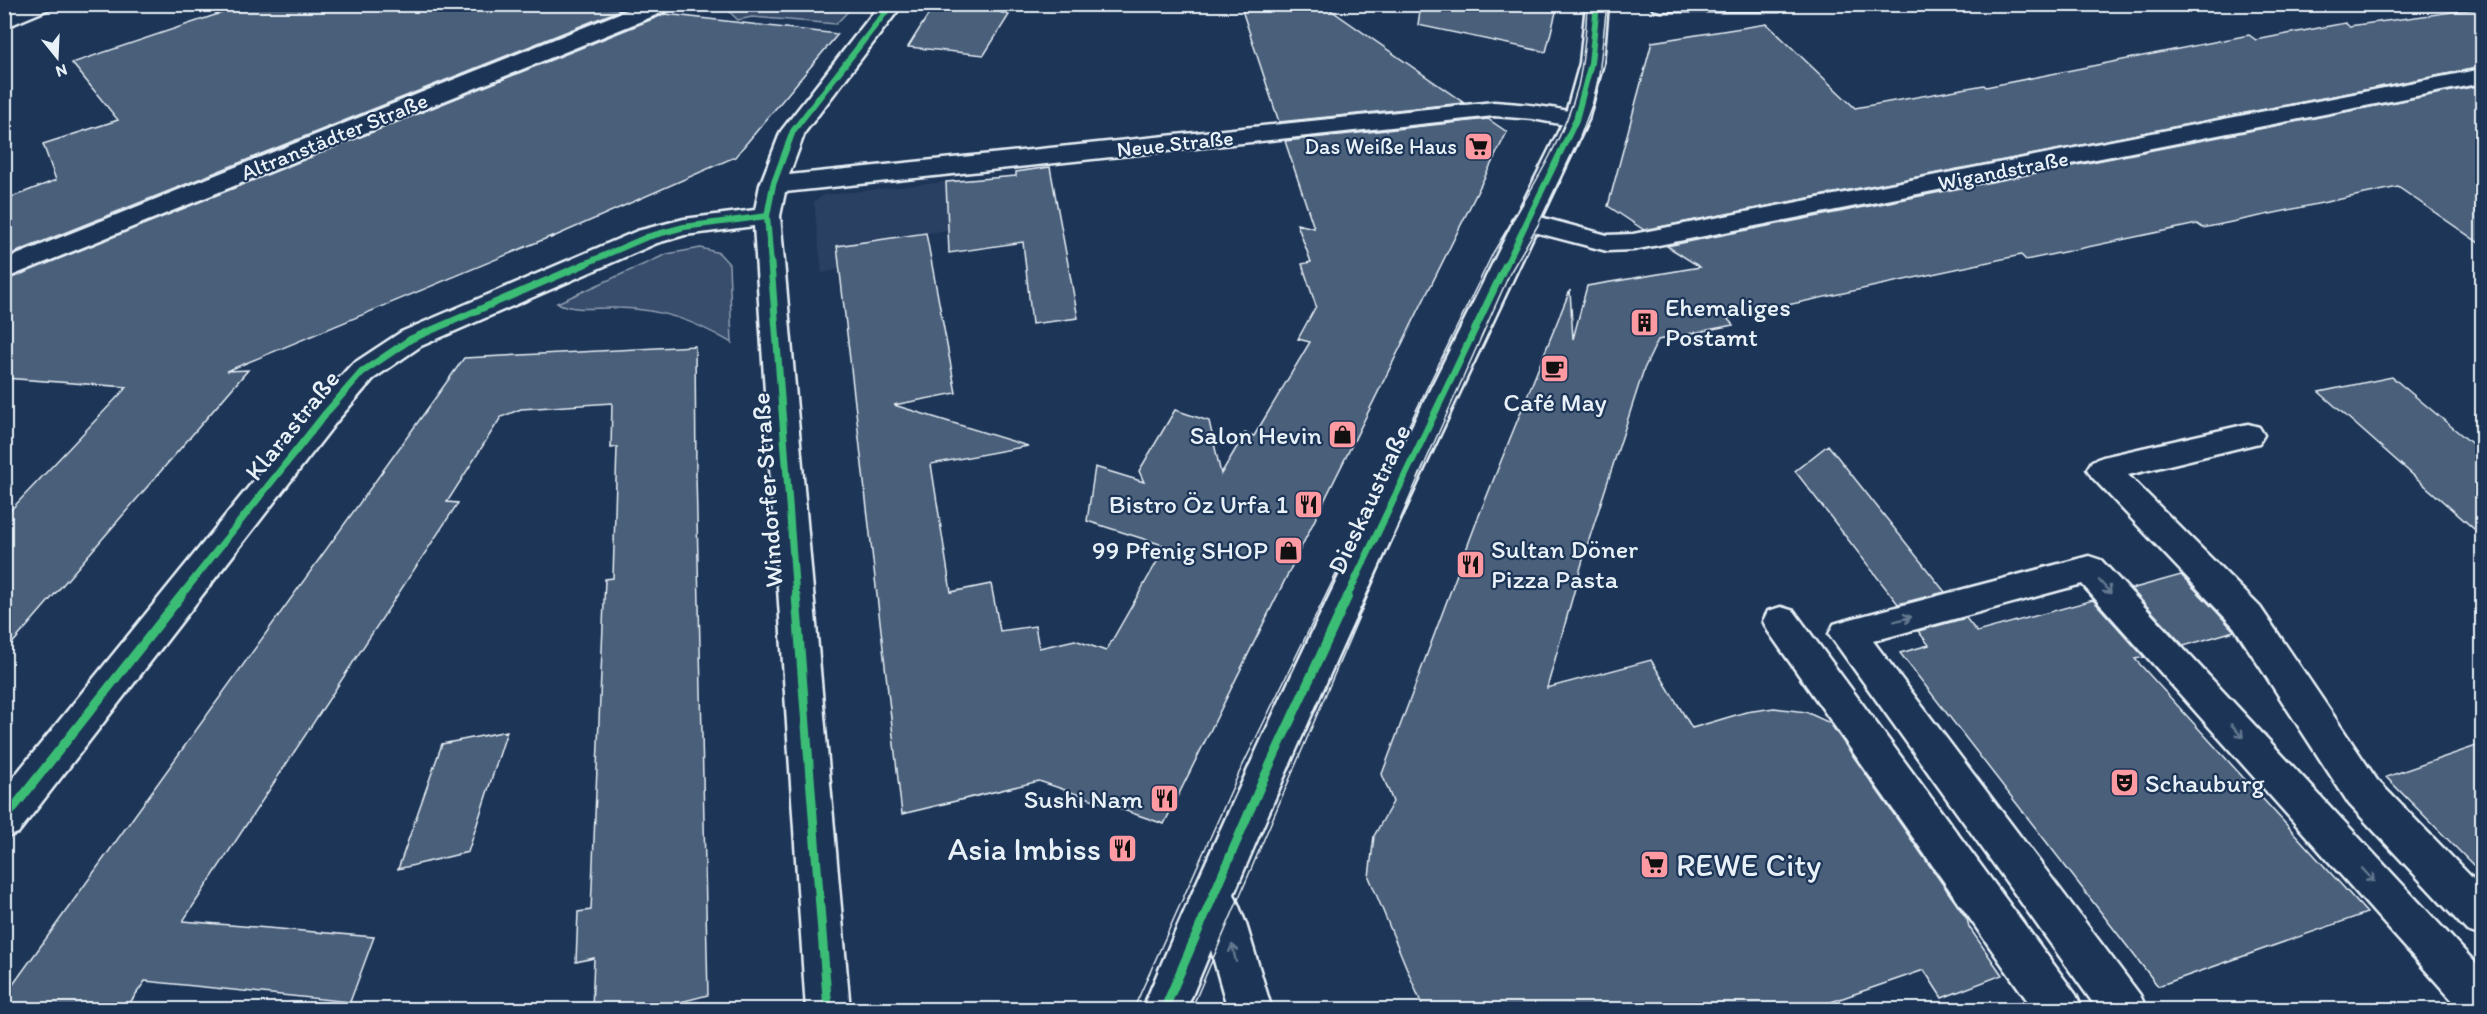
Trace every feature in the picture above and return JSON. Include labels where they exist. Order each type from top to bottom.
[{"type":"street","points":[[4,21],[41,4]]},
{"type":"street","name":"Altranstädter Straße","points":[[4,270],[663,4]]},
{"type":"street","name":"Windorfer Straße","points":[[828,1010],[767,216],[773,185],[793,131],[892,4]]},
{"type":"street","name":"Dieskaustraße","points":[[1164,1010],[1237,837],[1304,689],[1525,221],[1576,120],[1587,88],[1594,52],[1597,4]]},
{"type":"street","points":[[1661,4],[1779,4]]},
{"type":"street","name":"Wigandstraße","points":[[1525,221],[1607,243],[1633,242],[2482,76]]},
{"type":"street","name":"Neue Straße","points":[[773,185],[1494,109],[1533,112],[1576,120]]},
{"type":"street","name":"Klarastraße","points":[[4,820],[326,413],[362,372],[411,339],[648,237],[684,227],[767,216]]},
{"type":"street","points":[[2248,435],[2103,469],[2247,617],[2363,792],[2482,916]]},
{"type":"street","points":[[2125,1010],[1847,634],[2090,569],[2482,1001]]},
{"type":"street","points":[[1781,621],[2061,1010]]},
{"type":"street","points":[[1214,895],[1227,924],[1242,989],[1250,1010]]},
{"type":"shaded area","points":[[722,5],[854,5],[836,24],[752,17],[738,20]]},
{"type":"shaded area","points":[[946,182],[948,230],[837,246],[839,269],[822,273],[814,202],[824,195]]},
{"type":"shaded area","points":[[701,248],[719,253],[729,264],[732,343],[704,328],[664,314],[634,309],[580,308],[557,303],[667,254]]},
{"type":"building","points":[[248,4],[580,4],[623,9],[4,257],[4,200],[56,180],[43,144],[118,120],[72,63]]},
{"type":"building","points":[[935,4],[974,4],[1009,15],[984,55],[908,47]]},
{"type":"building","points":[[1240,4],[1322,4],[1464,103],[1279,122]]},
{"type":"building","points":[[1421,4],[1558,4],[1546,52],[1418,25]]},
{"type":"building","points":[[2482,8],[2482,67],[1644,230],[1608,206],[1652,42],[1767,24],[1855,108],[1984,85],[1986,87],[2249,35],[2256,40],[2345,23],[2349,26]]},
{"type":"building","points":[[665,14],[838,34],[735,157],[551,238],[552,236],[227,371],[248,370],[4,653],[4,517],[127,387],[4,378],[4,281]]},
{"type":"building","points":[[2482,85],[2482,245],[2398,187],[2203,228],[2197,224],[2026,260],[2021,255],[1727,318],[1733,325],[1658,340],[1644,369],[1586,549],[1547,688],[1651,660],[1692,728],[1746,712],[1774,708],[1806,712],[1830,723],[1967,919],[1969,927],[2002,975],[1942,998],[1924,970],[1808,1010],[1424,1010],[1369,877],[1374,836],[1393,802],[1382,774],[1478,518],[1570,290],[1573,339],[1587,286],[1700,267],[1667,246]]},
{"type":"building","points":[[1488,119],[1507,132],[1164,824],[1039,781],[902,814],[837,246],[926,233],[956,393],[894,405],[1028,446],[931,464],[951,592],[991,584],[1000,631],[1035,626],[1039,648],[1075,640],[1106,651],[1166,546],[1087,521],[1095,467],[1144,482],[1139,471],[1175,410],[1209,421],[1221,474],[1245,433],[1254,436],[1310,342],[1298,339],[1316,306],[1302,264],[1311,262],[1297,224],[1314,228],[1285,141]]},
{"type":"building","points":[[1050,167],[1078,318],[1032,324],[1023,242],[949,253],[946,182],[1016,176],[1016,172]]},
{"type":"building","points":[[695,346],[708,995],[650,1010],[592,1010],[594,958],[576,962],[578,912],[591,910],[605,579],[613,578],[617,447],[611,448],[612,403],[521,409],[501,417],[447,502],[458,503],[183,921],[374,937],[350,1002],[145,981],[125,1010],[4,1010],[4,997],[464,358]]},
{"type":"building","points":[[2392,377],[2482,452],[2482,536],[2319,392]]},
{"type":"building","points":[[1828,445],[1945,592],[1898,604],[1795,471]]},
{"type":"building","points":[[2181,575],[2234,631],[2184,646],[2131,589]]},
{"type":"building","name":"Schauburg","points":[[2093,600],[2144,657],[2135,659],[2367,913],[2158,986],[1900,653],[1929,645],[1918,631],[1966,618],[1977,632]]},
{"type":"building","points":[[507,731],[468,852],[398,869],[442,744]]},
{"type":"building","points":[[2482,744],[2482,874],[2386,777]]},
{"type":"tram line","points":[[1133,1010],[1239,773],[1493,253],[1541,172],[1562,130],[1580,76],[1587,4]]},
{"type":"tram line","points":[[1191,1010],[1416,483],[1510,273],[1538,225],[1580,137],[1593,102],[1599,75],[1607,4]]},
{"type":"tram line","points":[[2478,1010],[2482,1008]]},
{"type":"cycle path","points":[[828,1010],[767,216],[773,185],[793,131],[892,4]]},
{"type":"cycle path","points":[[1164,1010],[1263,780],[1390,504],[1576,120],[1591,63],[1596,34],[1597,4]]},
{"type":"cycle path","points":[[4,820],[326,413],[362,372],[411,339],[647,237],[684,227],[767,216]]},
{"type":"place","name":"Das Weiße Haus","points":[[1478,146]]},
{"type":"place","name":"Ehemaliges Postamt","points":[[1644,322]]},
{"type":"place","name":"Café May","points":[[1555,368]]},
{"type":"place","name":"Salon Hevin","points":[[1343,435]]},
{"type":"place","name":"Bistro Öz Urfa 1","points":[[1309,504]]},
{"type":"place","name":"99 Pfenig SHOP","points":[[1289,550]]},
{"type":"place","name":"Sultan Döner Pizza Pasta","points":[[1470,564]]},
{"type":"place","name":"Schauburg","points":[[2124,783]]},
{"type":"place","name":"Sushi Nam","points":[[1164,799]]},
{"type":"place","name":"Asia Imbiss","points":[[1122,849]]},
{"type":"place","name":"REWE City","points":[[1655,865]]}]
